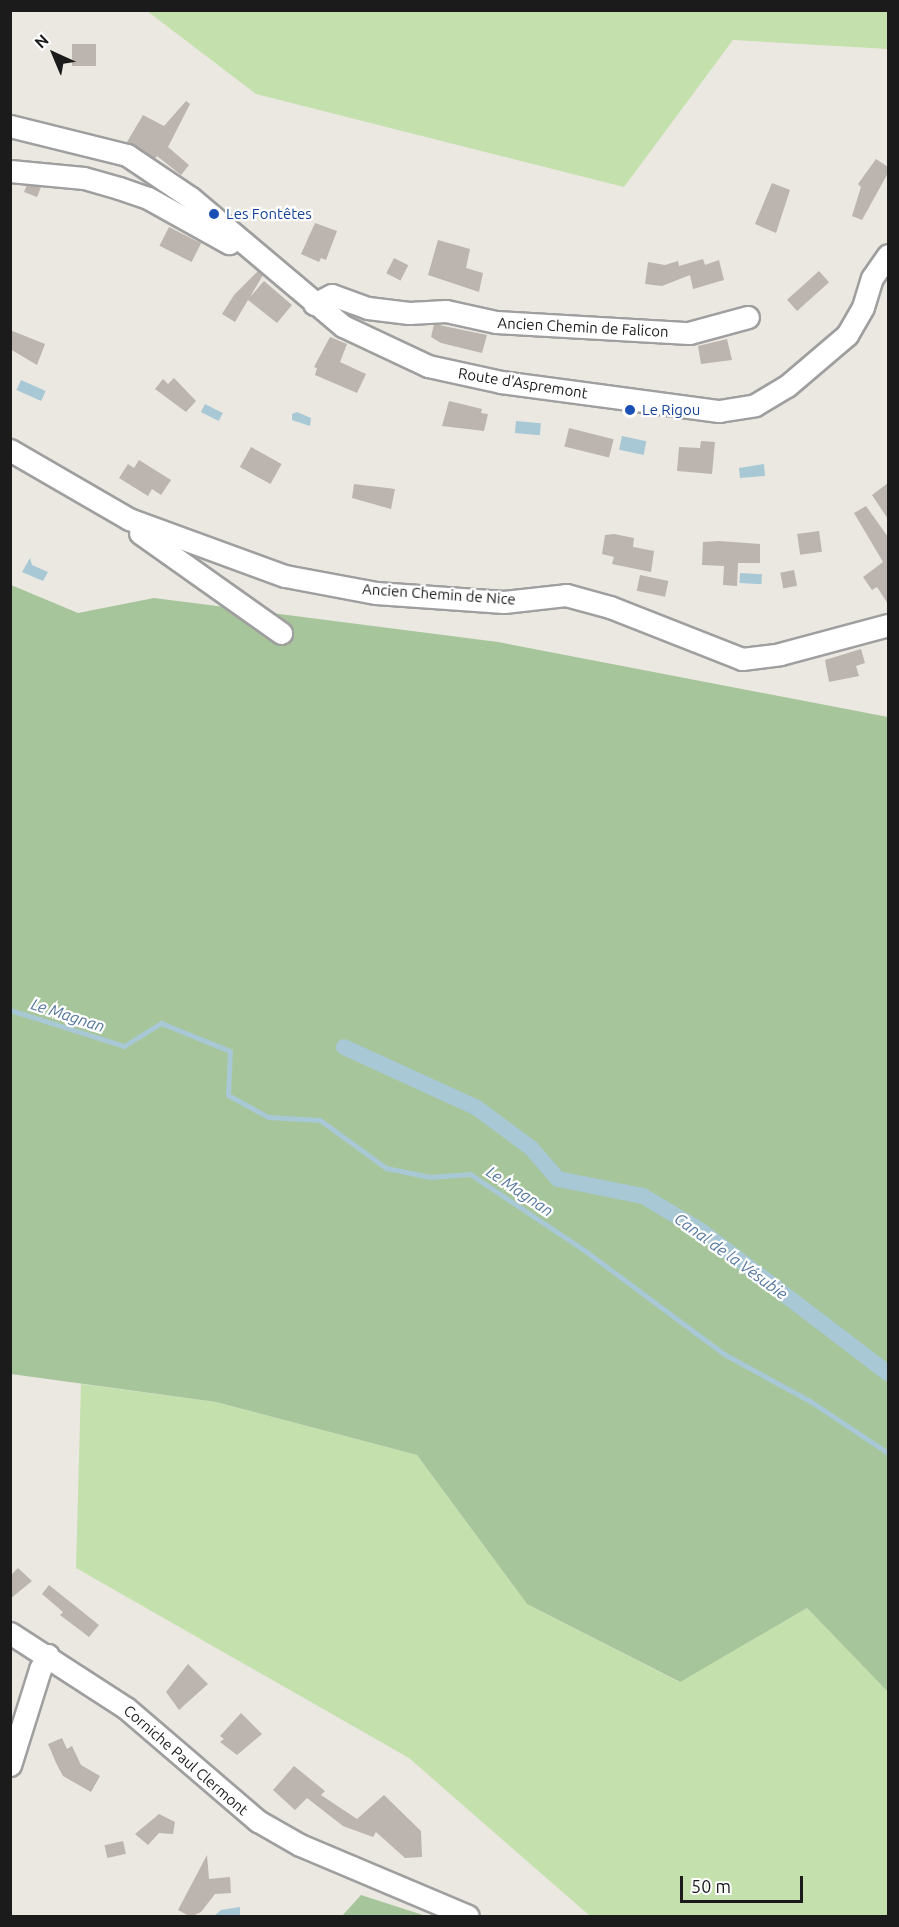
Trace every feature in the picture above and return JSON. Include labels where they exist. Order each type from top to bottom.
[{"type":"street","name":"Route d'Aspremont","points":[[10,126],[127,155],[191,198],[314,304],[343,326],[385,349],[467,376],[702,409],[735,410],[772,397],[837,346],[856,322],[872,278],[888,255]]},
{"type":"street","points":[[10,171],[84,178],[119,188],[148,198],[225,241],[245,245]]},
{"type":"street","name":"Ancien Chemin de Falicon","points":[[314,304],[332,295],[368,308],[409,313],[446,311],[496,322],[689,333],[748,317]]},
{"type":"street","name":"Ancien Chemin de Nice","points":[[10,450],[129,519],[265,571],[376,593],[504,602],[566,595],[610,607],[742,659],[780,654],[888,625]]},
{"type":"street","points":[[129,519],[138,532],[281,633]]},
{"type":"street","name":"Corniche Paul Clermont","points":[[10,1633],[48,1655],[126,1708],[258,1821],[300,1845],[468,1917]]},
{"type":"street","points":[[10,1765],[40,1669],[48,1655]]},
{"type":"green space","points":[[147,11],[888,11],[888,49],[733,40],[624,187],[256,94]]},
{"type":"green space","points":[[11,585],[78,613],[154,598],[498,642],[888,717],[888,1692],[807,1608],[680,1682],[527,1604],[417,1455],[216,1402],[11,1374]]},
{"type":"green space","points":[[81,1384],[216,1402],[417,1455],[527,1604],[679,1682],[807,1608],[888,1692],[888,1916],[590,1916],[409,1758],[76,1568]]},
{"type":"green space","points":[[361,1895],[426,1916],[342,1916]]},
{"type":"water","points":[[21,380],[46,391],[41,401],[17,390]]},
{"type":"water","points":[[205,404],[223,413],[219,421],[201,412]]},
{"type":"water","points":[[297,412],[311,418],[310,426],[292,420],[292,414]]},
{"type":"water","points":[[516,421],[541,423],[540,435],[515,433]]},
{"type":"water","points":[[622,436],[646,441],[644,455],[619,450]]},
{"type":"water","points":[[764,464],[765,476],[740,478],[739,468]]},
{"type":"water","points":[[30,558],[32,565],[48,572],[43,581],[22,572]]},
{"type":"water","points":[[740,573],[762,574],[761,584],[739,583]]},
{"type":"water","points":[[240,1907],[240,1915],[214,1916],[221,1910]]},
{"type":"building","points":[[72,44],[96,44],[96,66],[72,66]]},
{"type":"building","points":[[186,101],[190,104],[168,147],[189,165],[181,175],[157,156],[155,159],[127,142],[143,115],[164,126]]},
{"type":"building","points":[[876,159],[888,167],[888,173],[862,220],[852,216],[861,187],[858,184]]},
{"type":"building","points":[[772,183],[790,190],[776,233],[755,224]]},
{"type":"building","points":[[27,185],[41,187],[37,197],[24,192]]},
{"type":"building","points":[[315,223],[337,231],[326,260],[321,258],[319,262],[301,254]]},
{"type":"building","points":[[169,227],[201,243],[192,262],[159,246]]},
{"type":"building","points":[[438,240],[470,249],[466,268],[483,273],[479,292],[428,275]]},
{"type":"building","points":[[394,258],[408,265],[401,280],[386,273]]},
{"type":"building","points":[[703,259],[705,265],[719,260],[724,280],[693,289],[690,275],[662,286],[645,284],[648,262],[665,265],[678,261],[679,266]]},
{"type":"building","points":[[258,271],[263,275],[250,297],[264,281],[292,305],[277,323],[248,300],[235,322],[222,314],[234,295]]},
{"type":"building","points":[[819,271],[829,282],[797,311],[787,300]]},
{"type":"building","points":[[434,324],[487,335],[482,353],[441,343],[431,337]]},
{"type":"building","points":[[10,330],[45,344],[37,365],[10,349]]},
{"type":"building","points":[[330,337],[347,344],[340,362],[366,374],[357,393],[315,375],[317,368],[314,367]]},
{"type":"building","points":[[727,339],[732,360],[701,364],[698,346]]},
{"type":"building","points":[[174,378],[196,401],[186,412],[155,389],[163,379],[168,384]]},
{"type":"building","points":[[449,401],[482,409],[481,413],[488,414],[484,431],[442,426]]},
{"type":"building","points":[[569,428],[614,439],[609,458],[564,446]]},
{"type":"building","points":[[701,441],[715,442],[712,474],[677,471],[679,447],[700,448]]},
{"type":"building","points":[[251,447],[282,464],[270,484],[240,467]]},
{"type":"building","points":[[139,460],[171,480],[161,495],[152,489],[148,496],[119,478],[128,464],[134,468]]},
{"type":"building","points":[[888,483],[888,519],[872,495]]},
{"type":"building","points":[[354,484],[395,489],[391,509],[352,498]]},
{"type":"building","points":[[866,506],[888,537],[888,604],[877,587],[872,590],[863,577],[883,562],[854,513]]},
{"type":"building","points":[[819,531],[822,552],[800,555],[797,534]]},
{"type":"building","points":[[614,534],[634,538],[633,547],[654,551],[651,572],[612,564],[614,557],[602,554],[605,535]]},
{"type":"building","points":[[703,542],[760,544],[760,563],[738,563],[737,586],[723,585],[724,566],[702,565]]},
{"type":"building","points":[[794,570],[797,586],[783,588],[780,573]]},
{"type":"building","points":[[640,575],[668,581],[665,597],[637,591]]},
{"type":"building","points":[[861,649],[865,663],[856,666],[859,676],[829,682],[825,660]]},
{"type":"building","points":[[18,1568],[32,1581],[10,1599],[10,1576]]},
{"type":"building","points":[[49,1585],[99,1625],[89,1637],[60,1615],[63,1612],[42,1594]]},
{"type":"building","points":[[188,1664],[208,1684],[179,1710],[166,1692]]},
{"type":"building","points":[[241,1713],[262,1734],[237,1755],[220,1742],[224,1739],[220,1736]]},
{"type":"building","points":[[62,1738],[67,1749],[72,1746],[81,1765],[100,1776],[91,1792],[63,1776],[57,1765],[48,1744]]},
{"type":"building","points":[[294,1766],[325,1791],[321,1795],[357,1819],[384,1795],[421,1831],[422,1857],[405,1858],[376,1832],[373,1837],[343,1826],[307,1798],[295,1810],[273,1790]]},
{"type":"building","points":[[159,1814],[175,1822],[173,1834],[159,1833],[148,1845],[135,1834]]},
{"type":"building","points":[[123,1841],[126,1854],[107,1858],[104,1845]]},
{"type":"building","points":[[207,1855],[209,1879],[230,1877],[231,1893],[215,1894],[201,1912],[191,1917],[178,1910]]},
{"type":"waterway","name":"Le Magnan","points":[[10,1010],[124,1046],[161,1023],[230,1051],[228,1095],[268,1117],[320,1120],[386,1168],[430,1177],[470,1174],[584,1250],[724,1354],[810,1401],[888,1453]]},
{"type":"waterway","name":"Canal de la Vésubie","points":[[344,1047],[477,1108],[531,1148],[558,1179],[643,1196],[700,1230],[888,1373]]},
{"type":"place","name":"Les Fontêtes","points":[[214,214]]},
{"type":"place","name":"Le Rigou","points":[[630,410]]}]
